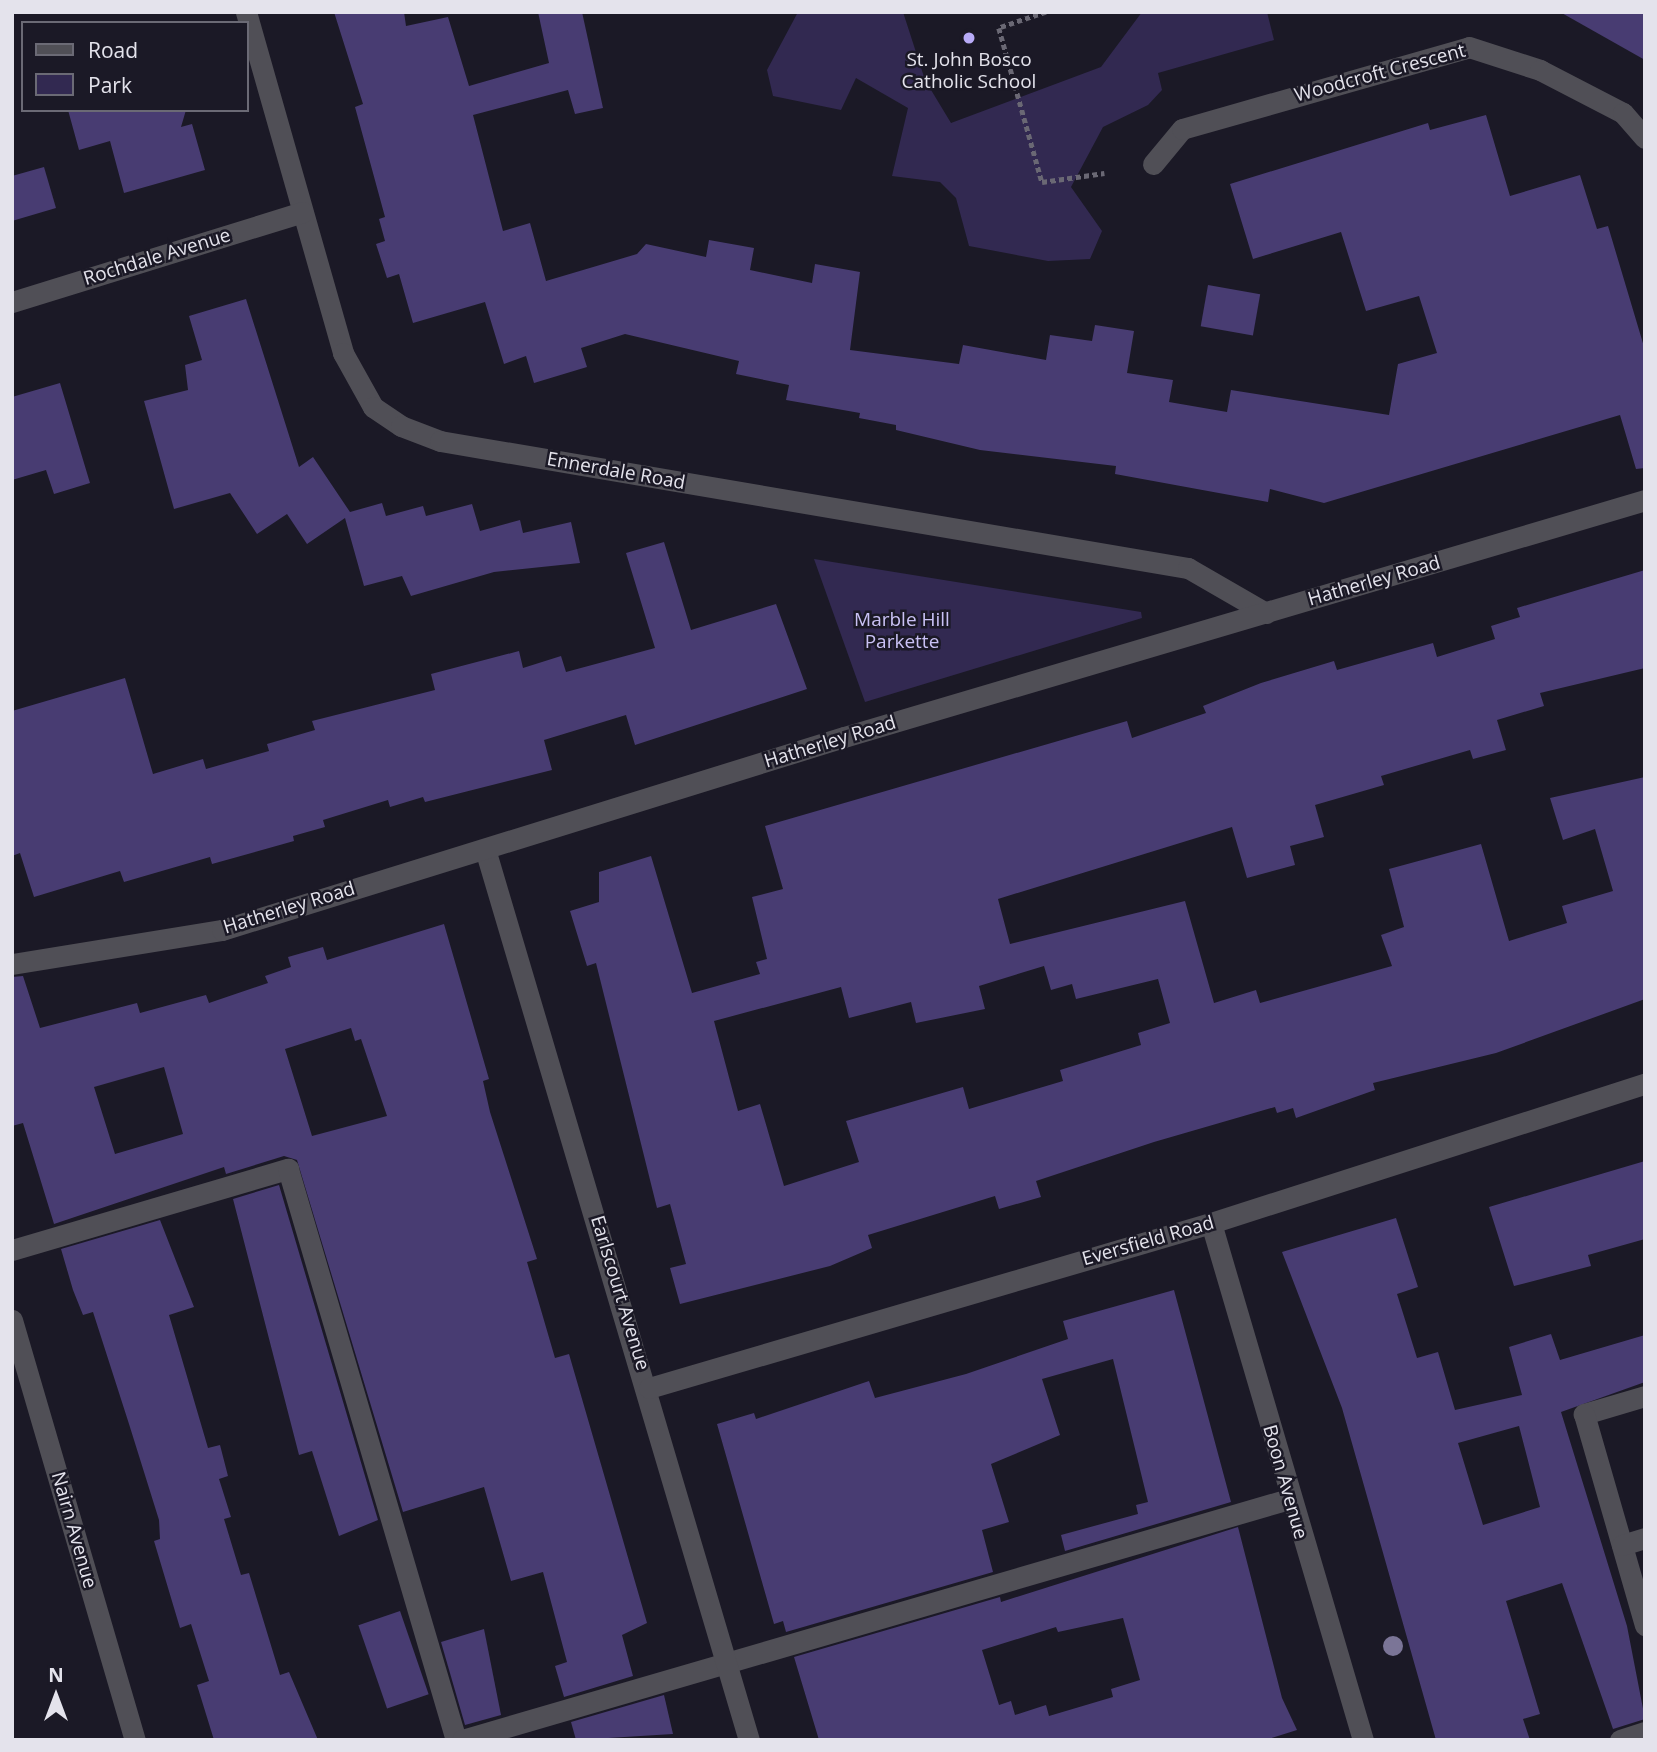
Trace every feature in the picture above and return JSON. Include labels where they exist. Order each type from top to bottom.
[{"type":"street","name":"Ennerdale Road","points":[[246,12],[343,353],[373,407],[401,426],[440,441],[1188,568],[1266,613]]},
{"type":"street","name":"Woodcroft Crescent","points":[[1153,164],[1182,129],[1469,47],[1497,51],[1552,76],[1623,113],[1645,138]]},
{"type":"street","name":"Rochdale Avenue","points":[[12,302],[302,212]]},
{"type":"street","name":"Hatherley Road","points":[[12,964],[222,930],[1645,500]]},
{"type":"street","name":"Earlscourt Avenue","points":[[485,849],[649,1388],[750,1740]]},
{"type":"street","name":"Eversfield Road","points":[[649,1388],[1211,1223],[1645,1084]]},
{"type":"street","points":[[12,1250],[288,1169],[456,1740]]},
{"type":"street","name":"Boon Avenue","points":[[1211,1223],[1289,1499],[1363,1740]]},
{"type":"street","name":"Nairn Avenue","points":[[12,1320],[135,1740]]},
{"type":"street","points":[[1645,1396],[1584,1414],[1645,1625]]},
{"type":"street","points":[[462,1740],[1289,1499]]},
{"type":"street","points":[[1622,1545],[1645,1538]]},
{"type":"street","points":[[1620,1740],[1645,1732]]},
{"type":"path","points":[[1046,12],[999,27],[1042,182],[1104,173]]},
{"type":"green space","points":[[798,12],[903,12],[925,80],[951,123],[1101,67],[1142,12],[1267,12],[1274,40],[1158,73],[1162,90],[1148,105],[1103,127],[1071,187],[1102,231],[1090,259],[1048,261],[969,246],[956,198],[940,182],[892,176],[908,108],[856,78],[841,110],[773,96],[767,70]]},
{"type":"green space","name":"Marble Hill Parkette","points":[[814,559],[1141,612],[1142,618],[865,702]]},
{"type":"building","points":[[334,12],[404,12],[406,26],[448,17],[469,86],[549,63],[538,12],[582,12],[603,108],[575,114],[568,90],[473,115],[503,231],[530,223],[546,281],[637,254],[646,244],[706,257],[709,240],[754,248],[750,270],[812,283],[815,264],[860,272],[850,350],[959,364],[963,345],[1046,360],[1050,335],[1092,341],[1095,325],[1134,331],[1127,373],[1173,380],[1169,402],[1227,412],[1231,390],[1389,415],[1398,364],[1437,353],[1419,296],[1366,311],[1341,232],[1253,259],[1230,184],[1428,123],[1430,130],[1486,115],[1510,196],[1580,175],[1597,229],[1608,226],[1645,350],[1645,468],[1636,469],[1620,415],[1324,503],[1270,489],[1268,502],[1115,474],[1116,466],[980,450],[896,430],[896,425],[859,418],[860,413],[786,400],[789,385],[736,374],[739,361],[625,334],[581,348],[587,367],[534,383],[526,356],[504,364],[485,302],[413,323],[399,274],[387,278],[376,244],[385,241],[379,219],[385,217],[355,107],[363,104]]},
{"type":"building","points":[[1560,12],[1645,12],[1645,60]]},
{"type":"building","points":[[69,112],[185,112],[181,127],[192,124],[205,170],[124,193],[110,141],[79,150]]},
{"type":"building","points":[[44,167],[56,208],[12,221],[12,176]]},
{"type":"building","points":[[1208,285],[1260,294],[1253,336],[1201,326]]},
{"type":"building","points":[[246,299],[299,467],[313,457],[350,512],[382,503],[386,516],[423,506],[426,516],[472,504],[480,531],[520,520],[523,533],[571,522],[580,563],[494,572],[411,596],[402,576],[364,586],[345,518],[307,544],[287,514],[257,534],[230,493],[174,509],[144,401],[188,390],[185,365],[202,360],[189,316]]},
{"type":"building","points":[[60,383],[90,483],[54,494],[46,470],[12,480],[12,397]]},
{"type":"building","points":[[664,542],[691,630],[776,604],[807,689],[635,745],[626,715],[544,740],[552,770],[425,802],[423,797],[390,807],[388,800],[323,820],[325,827],[293,836],[294,841],[212,864],[210,857],[124,882],[120,871],[34,897],[20,853],[12,856],[12,711],[125,678],[153,774],[203,759],[206,769],[269,751],[267,744],[315,730],[312,721],[435,690],[431,674],[519,651],[523,668],[561,656],[566,672],[655,648],[626,553]]},
{"type":"building","points":[[1645,570],[1645,668],[1540,693],[1544,706],[1497,720],[1506,750],[1473,759],[1470,750],[1381,776],[1384,785],[1315,805],[1324,837],[1290,846],[1295,865],[1247,878],[1232,827],[998,899],[1010,944],[1185,901],[1214,1003],[1256,990],[1260,1003],[1392,966],[1381,935],[1404,927],[1389,869],[1481,844],[1509,941],[1567,923],[1562,906],[1613,891],[1595,829],[1563,840],[1550,798],[1645,777],[1645,999],[1496,1053],[1373,1083],[1375,1090],[1296,1118],[1293,1108],[1277,1113],[1275,1107],[1154,1142],[1036,1181],[1041,1197],[999,1209],[995,1196],[868,1235],[872,1248],[830,1266],[680,1304],[670,1268],[686,1264],[670,1204],[657,1208],[596,963],[587,966],[570,911],[599,902],[599,872],[651,856],[692,993],[760,974],[756,962],[767,959],[752,897],[783,889],[765,826],[1127,721],[1132,738],[1206,713],[1203,706],[1261,683],[1334,661],[1337,670],[1433,643],[1437,657],[1495,639],[1491,626],[1520,617],[1517,608]],"holes":[[[1044,966],[1051,990],[1072,984],[1076,999],[1158,979],[1170,1023],[1138,1033],[1141,1045],[1060,1070],[1063,1081],[969,1109],[963,1087],[846,1121],[859,1162],[784,1186],[760,1104],[738,1111],[714,1021],[841,987],[849,1018],[911,1002],[916,1023],[985,1009],[979,986]]]},
{"type":"building","points":[[444,924],[489,1079],[483,1081],[490,1112],[537,1259],[527,1262],[555,1358],[569,1354],[647,1623],[622,1635],[633,1676],[564,1697],[555,1666],[567,1662],[543,1572],[511,1581],[484,1487],[403,1512],[297,1160],[284,1156],[226,1174],[224,1167],[54,1224],[23,1123],[12,1126],[12,977],[23,976],[40,1028],[137,1003],[140,1013],[206,995],[209,1003],[268,983],[265,976],[291,967],[288,957],[323,947],[327,960]],"holes":[[[351,1028],[355,1041],[361,1039],[387,1116],[312,1136],[285,1049]],[[164,1067],[183,1134],[115,1154],[94,1087]]]},
{"type":"building","points":[[1645,1161],[1645,1239],[1588,1255],[1591,1266],[1514,1286],[1489,1207]]},
{"type":"building","points":[[279,1185],[378,1520],[339,1536],[312,1451],[299,1455],[233,1199]]},
{"type":"building","points":[[1396,1218],[1418,1287],[1397,1294],[1417,1358],[1438,1352],[1455,1410],[1522,1395],[1509,1347],[1551,1334],[1560,1360],[1645,1335],[1645,1382],[1561,1412],[1627,1626],[1645,1719],[1613,1729],[1562,1583],[1506,1601],[1540,1714],[1523,1719],[1530,1740],[1436,1740],[1342,1408],[1282,1252]],"holes":[[[1519,1426],[1540,1507],[1483,1525],[1458,1443]]]},
{"type":"building","points":[[160,1220],[194,1307],[169,1315],[208,1448],[220,1445],[228,1476],[219,1479],[231,1517],[224,1519],[241,1575],[249,1573],[280,1675],[289,1672],[318,1740],[214,1740],[197,1685],[209,1681],[191,1624],[180,1628],[154,1541],[160,1539],[159,1520],[129,1424],[93,1312],[83,1315],[73,1290],[61,1249]]},
{"type":"building","points":[[1174,1290],[1231,1502],[1065,1551],[1061,1535],[1138,1514],[1136,1505],[1148,1502],[1113,1359],[1042,1379],[1060,1435],[991,1464],[1009,1522],[982,1530],[993,1572],[786,1632],[783,1621],[774,1624],[717,1424],[754,1413],[756,1419],[869,1381],[875,1398],[966,1374],[1068,1339],[1063,1321]]},
{"type":"building","points":[[1238,1527],[1282,1698],[1297,1730],[1265,1740],[819,1740],[794,1657],[1000,1597],[1001,1602]],"holes":[[[1123,1618],[1140,1680],[1111,1689],[1113,1697],[1049,1716],[1046,1705],[1015,1715],[1011,1701],[999,1705],[982,1650],[1056,1627],[1058,1632]]]},
{"type":"building","points":[[400,1611],[429,1694],[387,1709],[358,1625]]},
{"type":"building","points":[[484,1629],[501,1715],[465,1725],[441,1642]]},
{"type":"building","points":[[664,1695],[673,1734],[576,1740],[571,1722]]},
{"type":"place","name":"St. John Bosco Catholic School","points":[[969,38]]}]
